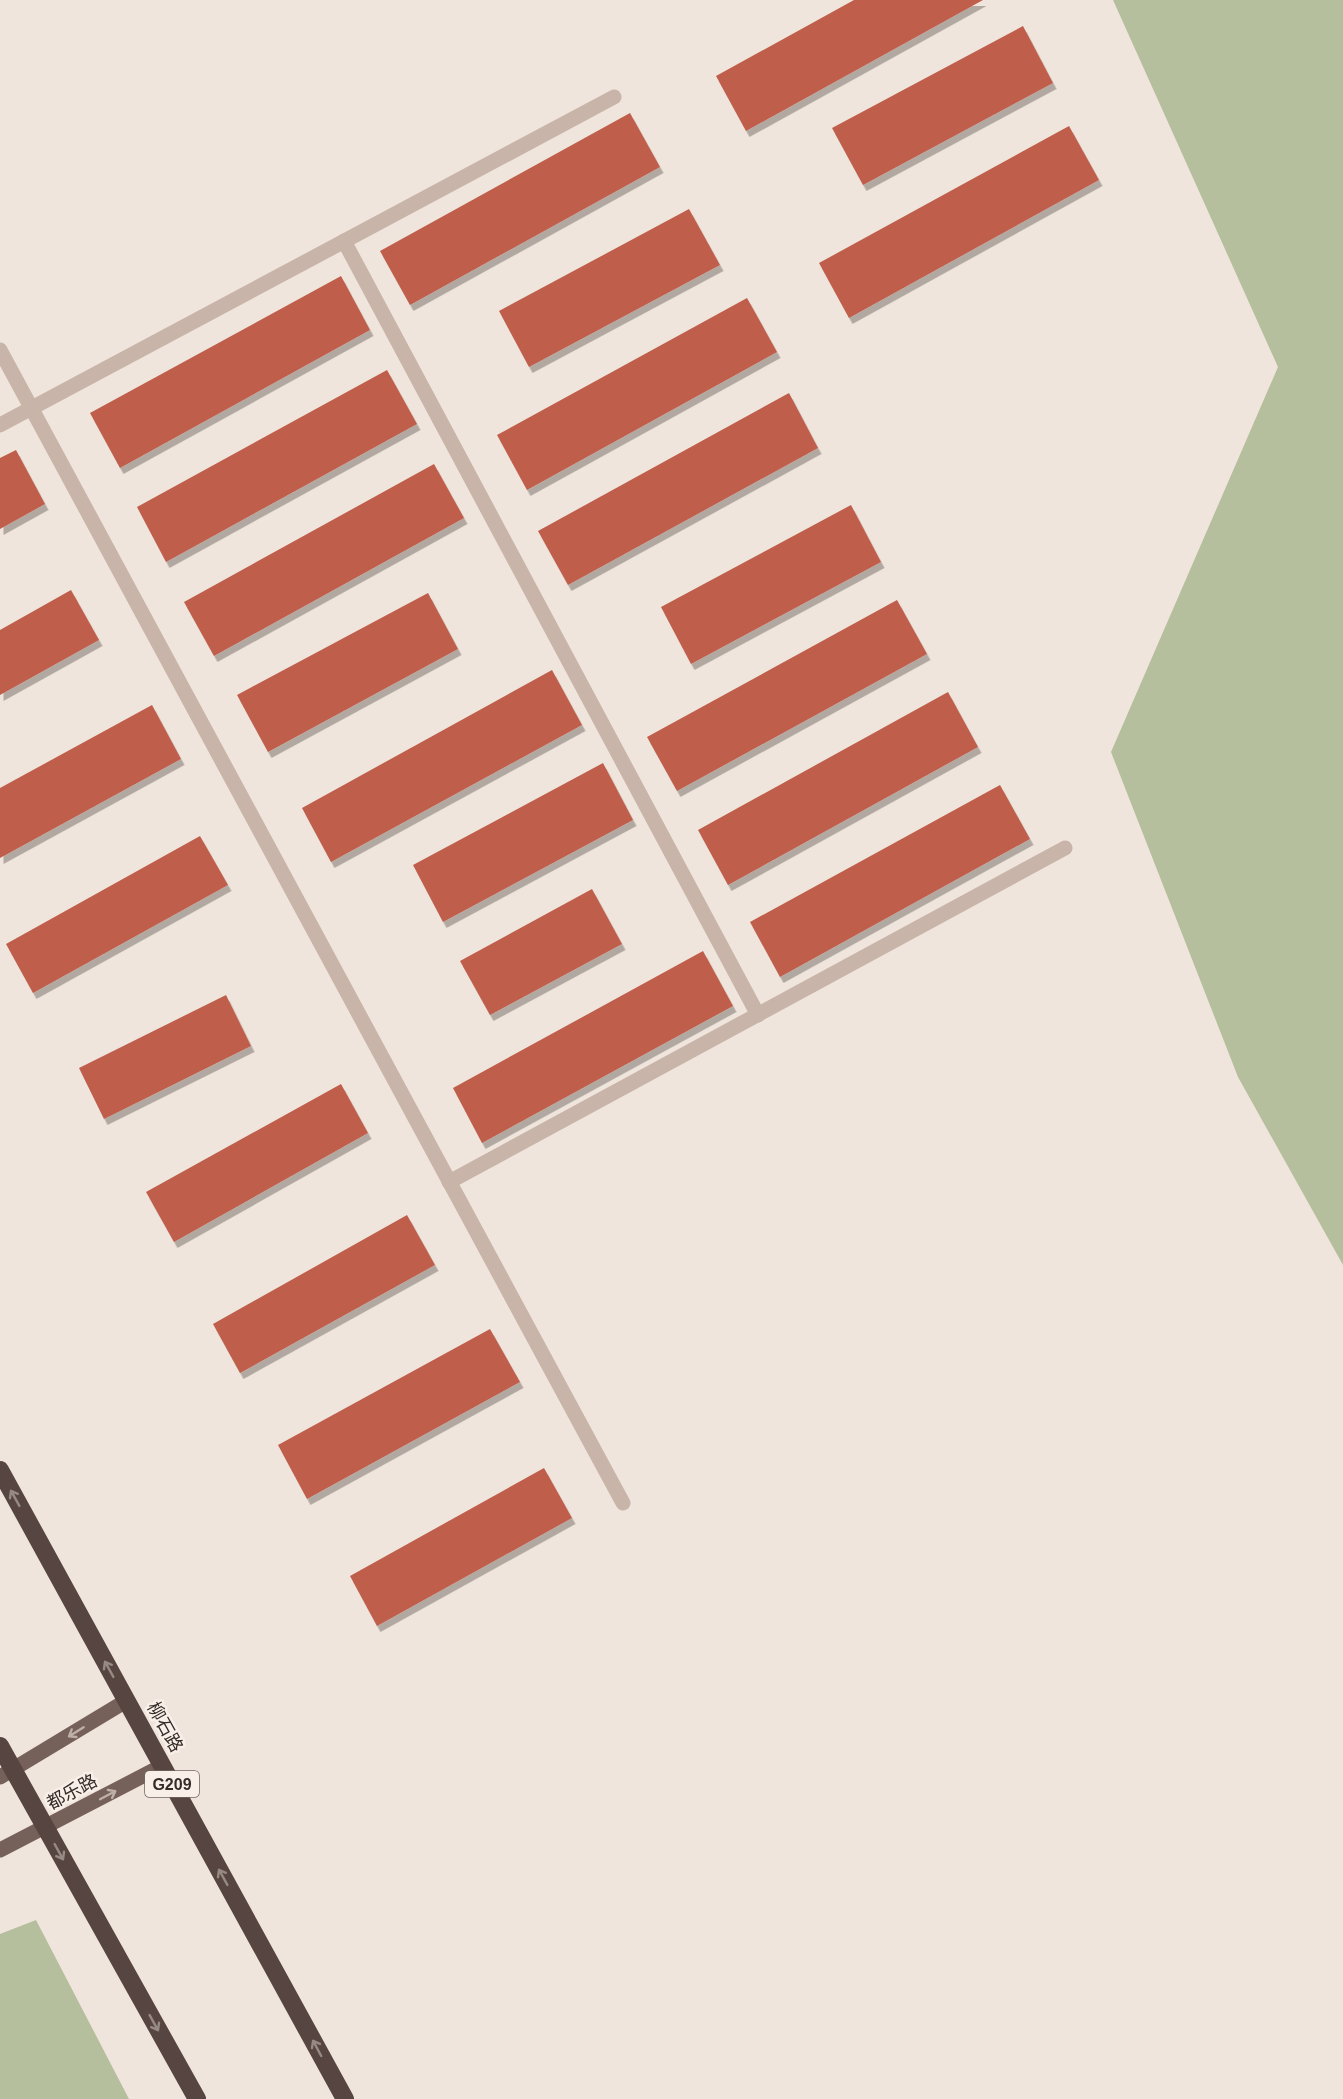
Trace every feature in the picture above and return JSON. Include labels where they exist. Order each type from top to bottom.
[{"type":"highway","name":"柳石路","points":[[0,1470],[345,2099]]},
{"type":"highway","points":[[0,1746],[7,1774],[46,1828],[197,2099]]},
{"type":"main road","points":[[7,1774],[126,1701]]},
{"type":"main road","name":"都乐路","points":[[0,1850],[162,1766]]},
{"type":"street","points":[[0,425],[614,97]]},
{"type":"street","points":[[344,241],[758,1015]]},
{"type":"street","points":[[0,350],[623,1503]]},
{"type":"street","points":[[449,1182],[1065,848]]},
{"type":"green space","points":[[1113,0],[1343,0],[1343,1265],[1238,1077],[1111,752],[1278,367]]},
{"type":"green space","points":[[36,1920],[129,2099],[0,2099],[0,1934]]},
{"type":"building","points":[[854,0],[983,0],[746,131],[716,76]]},
{"type":"building","points":[[1023,26],[1053,83],[863,185],[832,128]]},
{"type":"building","points":[[630,113],[660,167],[410,305],[380,251]]},
{"type":"building","points":[[1069,126],[1099,180],[849,318],[819,263]]},
{"type":"building","points":[[689,209],[720,265],[529,367],[499,311]]},
{"type":"building","points":[[341,276],[370,330],[120,468],[90,413]]},
{"type":"building","points":[[747,298],[777,352],[527,490],[497,435]]},
{"type":"building","points":[[387,370],[417,424],[166,562],[137,507]]},
{"type":"building","points":[[789,393],[818,448],[568,585],[538,531]]},
{"type":"building","points":[[16,450],[45,504],[0,529],[0,458]]},
{"type":"building","points":[[434,464],[464,518],[214,656],[184,602]]},
{"type":"building","points":[[851,505],[881,562],[691,664],[661,607]]},
{"type":"building","points":[[71,590],[99,640],[0,695],[0,630]]},
{"type":"building","points":[[428,593],[458,649],[268,752],[237,695]]},
{"type":"building","points":[[897,600],[927,654],[677,791],[647,737]]},
{"type":"building","points":[[552,670],[582,725],[331,862],[302,808]]},
{"type":"building","points":[[948,692],[978,747],[728,885],[698,830]]},
{"type":"building","points":[[152,705],[181,759],[0,858],[0,788]]},
{"type":"building","points":[[603,763],[633,820],[443,922],[413,865]]},
{"type":"building","points":[[1000,785],[1030,839],[780,977],[750,922]]},
{"type":"building","points":[[200,836],[228,885],[33,993],[6,944]]},
{"type":"building","points":[[592,889],[622,944],[490,1015],[460,961]]},
{"type":"building","points":[[703,951],[733,1006],[482,1143],[453,1088]]},
{"type":"building","points":[[226,995],[251,1046],[104,1119],[79,1068]]},
{"type":"building","points":[[341,1084],[368,1133],[174,1242],[146,1192]]},
{"type":"building","points":[[407,1215],[435,1265],[240,1373],[213,1324]]},
{"type":"building","points":[[490,1329],[520,1382],[307,1499],[278,1445]]},
{"type":"building","points":[[544,1468],[572,1518],[377,1626],[350,1576]]}]
